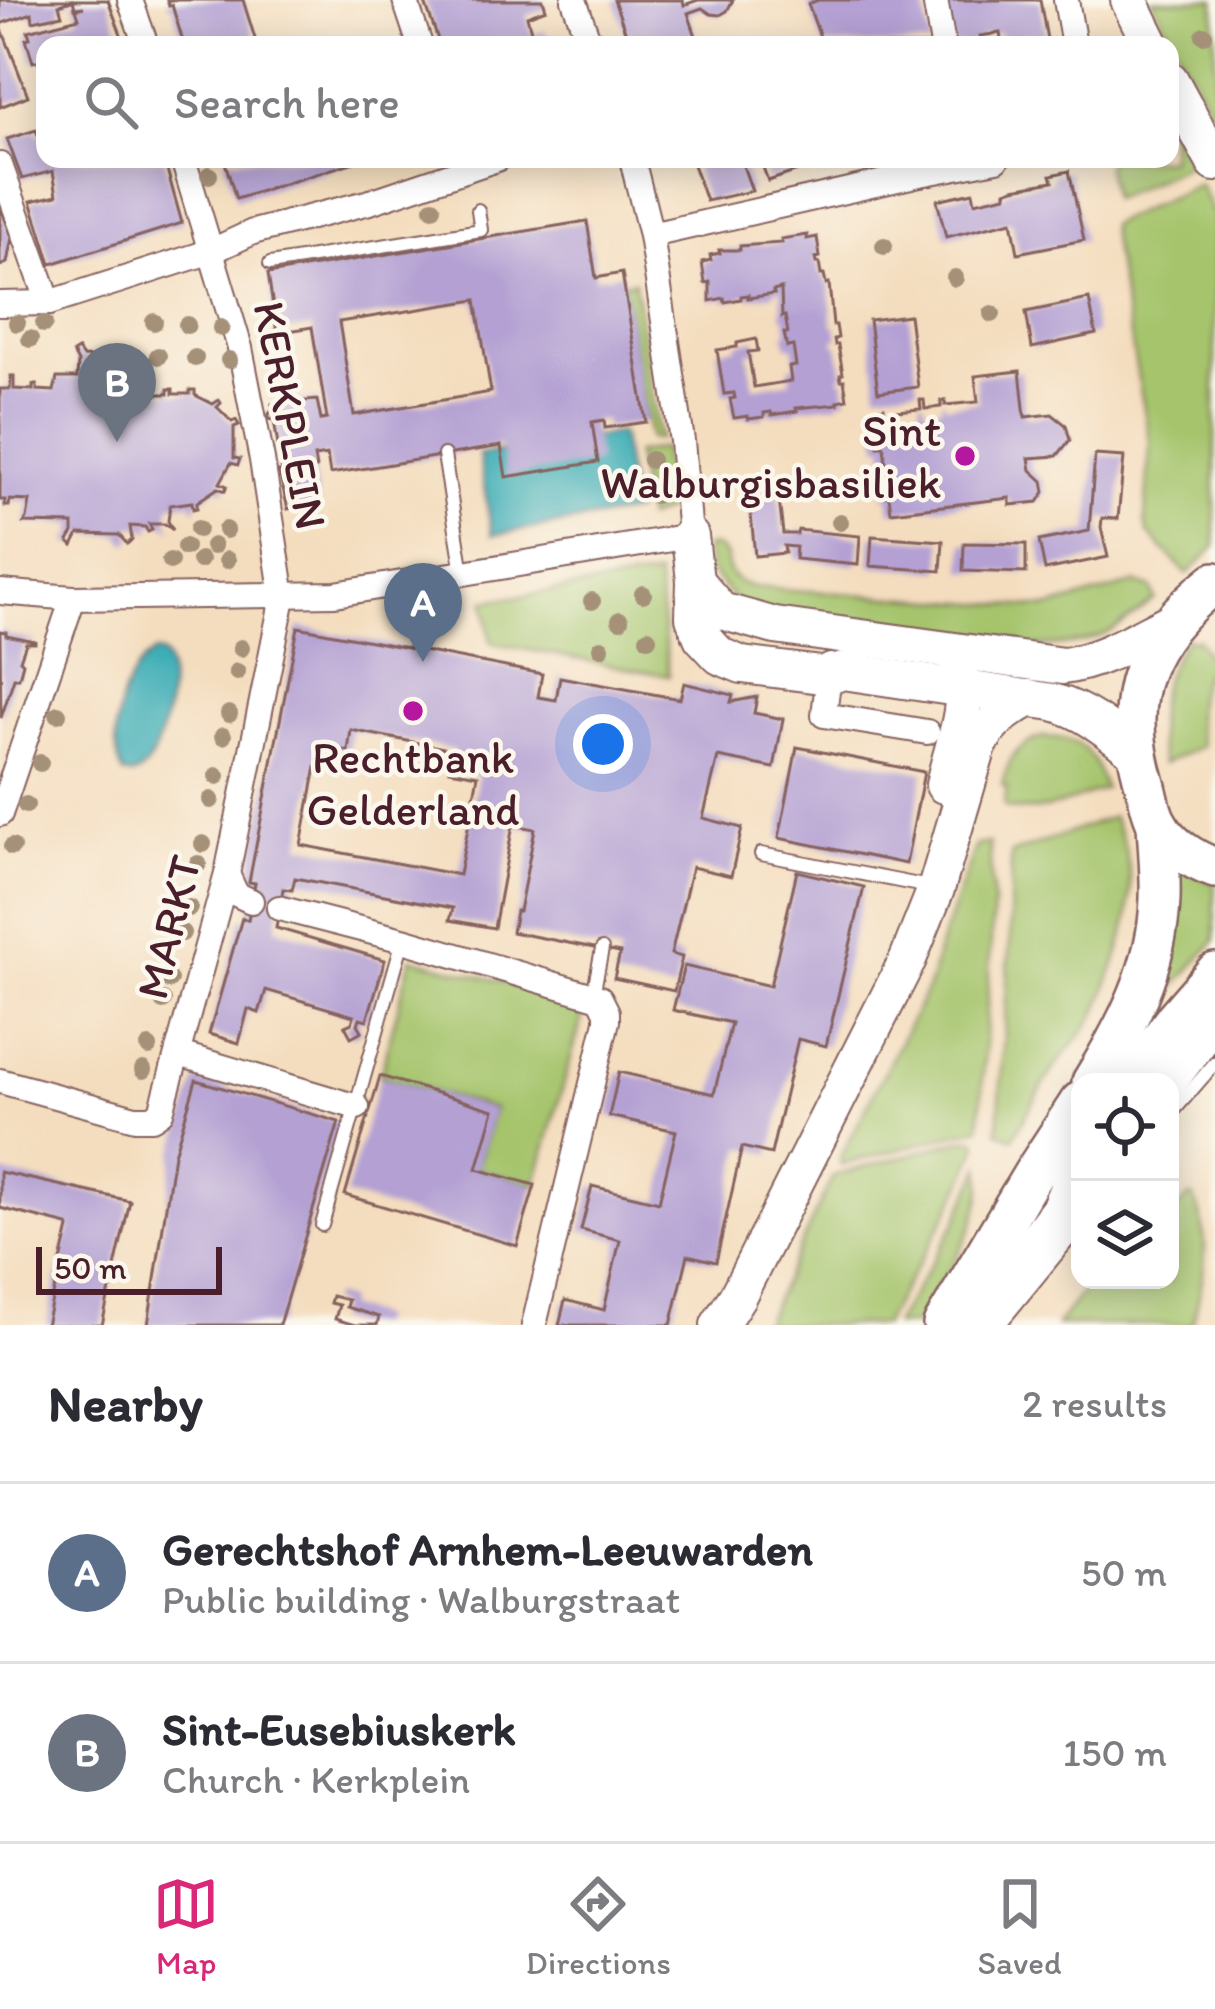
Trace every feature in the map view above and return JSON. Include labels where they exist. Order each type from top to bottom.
[{"type":"main road","points":[[1098,1073],[1126,1027],[1152,958],[1160,896],[1156,823],[1136,754],[1137,694],[1168,623],[1215,581]]},
{"type":"main road","points":[[1156,823],[1181,852],[1215,868]]},
{"type":"main road","points":[[1136,1073],[1175,1018],[1215,973]]},
{"type":"main road","points":[[1173,1073],[1215,1018]]},
{"type":"main road","points":[[943,1325],[1071,1116]]},
{"type":"main road","points":[[974,1325],[1071,1211]]},
{"type":"street","points":[[130,0],[143,36]]},
{"type":"street","points":[[405,0],[417,36]]},
{"type":"street","points":[[574,0],[587,36]]},
{"type":"street","points":[[935,0],[942,36]]},
{"type":"street","points":[[1066,0],[1072,36]]},
{"type":"street","points":[[1129,0],[1147,36]]},
{"type":"street","points":[[1179,97],[1215,163]]},
{"type":"street","points":[[0,165],[49,303]]},
{"type":"street","name":"KERKPLEIN","points":[[186,168],[239,348],[283,597]]},
{"type":"street","points":[[0,304],[49,303],[253,232],[370,202],[453,168]]},
{"type":"street","points":[[634,168],[651,235],[682,441],[694,617],[702,637],[720,656],[742,665],[829,676],[843,671],[1070,706],[1136,754]]},
{"type":"street","points":[[651,235],[936,168]]},
{"type":"street","points":[[0,592],[73,598],[335,594],[689,536]]},
{"type":"street","points":[[695,581],[721,611],[775,626],[1063,666],[1108,654],[1168,623]]},
{"type":"street","name":"MARKT","points":[[0,1081],[135,1118],[152,1118],[161,1112],[226,874],[283,597]]},
{"type":"street","points":[[0,814],[73,598]]},
{"type":"street","points":[[833,634],[824,715],[927,732]]},
{"type":"street","points":[[936,889],[931,862],[964,688],[948,651]]},
{"type":"street","points":[[728,1316],[908,959],[936,889],[985,732],[992,721],[1030,698]]},
{"type":"street","points":[[226,874],[236,895],[251,902]]},
{"type":"street","points":[[280,908],[600,998],[607,1021],[534,1325]]},
{"type":"street","points":[[179,1054],[357,1107]]},
{"type":"lane","points":[[270,264],[481,230],[478,210]]},
{"type":"lane","points":[[444,455],[463,573]]},
{"type":"lane","points":[[761,854],[936,889]]},
{"type":"lane","points":[[322,1226],[404,940]]},
{"type":"lane","points":[[593,995],[602,949]]},
{"type":"lane","points":[[1179,1105],[1215,1063]]},
{"type":"lane","points":[[999,1325],[1071,1212]]},
{"type":"green space","points":[[1152,0],[1215,0],[1215,119],[1179,51],[1179,36],[1171,36]]},
{"type":"green space","points":[[1179,145],[1189,164],[1112,199],[1106,168],[1179,168]]},
{"type":"green space","points":[[1199,184],[1215,216],[1215,547],[1187,574],[1147,532],[1150,441],[1109,225]]},
{"type":"green space","points":[[634,281],[659,439],[650,439],[623,283]]},
{"type":"green space","points":[[662,448],[668,505],[666,511],[646,518],[635,454]]},
{"type":"green space","points":[[706,548],[726,556],[733,577],[753,587],[1048,608],[1136,583],[1151,588],[1155,599],[1100,636],[1072,644],[1034,646],[742,609],[710,571]]},
{"type":"green space","points":[[657,576],[669,676],[491,643],[485,601]]},
{"type":"green space","points":[[1188,637],[1197,638],[1211,664],[1197,704],[1202,746],[1162,764],[1157,730],[1160,697],[1169,666]]},
{"type":"green space","points":[[1042,737],[1068,740],[1085,749],[1104,789],[1043,809],[1005,807],[1007,788],[1002,786],[1010,761],[1025,745]]},
{"type":"green space","points":[[1112,817],[1130,874],[1120,951],[1096,1014],[1050,1075],[1013,1138],[998,1131],[1011,854]]},
{"type":"green space","points":[[989,843],[993,905],[980,1127],[841,1165],[930,983],[976,845]]},
{"type":"green space","points":[[1176,865],[1215,884],[1215,941],[1138,1035]]},
{"type":"green space","points":[[411,958],[573,1000],[582,1019],[535,1185],[477,1169],[494,1109],[380,1076]]},
{"type":"green space","points":[[976,1139],[978,1144],[969,1168],[883,1325],[763,1325],[833,1176]]},
{"type":"green space","points":[[981,1167],[979,1207],[962,1248],[915,1325],[894,1325],[956,1222]]},
{"type":"green space","points":[[1193,1197],[1205,1244],[1192,1325],[1057,1325],[1085,1289],[1179,1289],[1179,1206]]},
{"type":"water","points":[[620,433],[634,512],[492,535],[479,455]]},
{"type":"water","points":[[155,652],[168,666],[165,720],[143,769],[124,774],[116,743],[120,708],[133,675]]},
{"type":"building","points":[[0,0],[72,1],[59,5],[62,15],[33,21],[32,13],[0,24]]},
{"type":"building","points":[[73,0],[108,0],[122,36],[36,36],[33,62],[28,31],[79,18],[76,9],[84,7],[75,8]]},
{"type":"building","points":[[167,0],[243,0],[254,36],[181,36]]},
{"type":"building","points":[[424,0],[543,0],[546,9],[527,16],[532,35],[545,31],[546,36],[437,36]]},
{"type":"building","points":[[614,0],[683,0],[684,5],[733,0],[720,15],[702,8],[688,13],[696,36],[627,36]]},
{"type":"building","points":[[818,0],[923,0],[929,36],[820,36],[808,4]]},
{"type":"building","points":[[945,0],[1040,0],[1046,36],[951,36]]},
{"type":"building","points":[[0,24],[28,96],[0,107]]},
{"type":"building","points":[[36,130],[36,168],[167,168],[182,223],[51,264],[31,201],[57,195],[53,171],[22,179],[7,139]]},
{"type":"building","points":[[227,168],[335,168],[236,199]]},
{"type":"building","points":[[694,168],[744,168],[752,191],[706,201]]},
{"type":"building","points":[[763,168],[806,168],[768,181]]},
{"type":"building","points":[[1069,171],[1084,240],[1018,253],[1012,221],[946,237],[937,200],[973,192],[975,202],[1053,181],[1051,175]]},
{"type":"building","points":[[0,206],[12,237],[7,263],[0,266]]},
{"type":"building","points":[[587,221],[596,278],[622,273],[646,422],[605,428],[604,420],[592,422],[598,462],[506,477],[501,446],[330,474],[327,455],[314,457],[319,503],[288,509],[274,420],[269,419],[272,404],[317,400],[321,420],[327,419],[312,327],[277,333],[268,274]],"holes":[[[476,300],[491,392],[354,415],[339,322]]]},
{"type":"building","points":[[807,235],[807,239],[817,237],[820,257],[815,258],[816,263],[829,283],[838,338],[834,339],[847,399],[764,413],[764,417],[734,418],[730,399],[735,398],[734,393],[724,394],[717,350],[756,339],[758,351],[748,352],[754,387],[791,381],[789,367],[796,366],[793,346],[787,347],[784,333],[788,333],[781,289],[774,294],[710,301],[710,282],[705,283],[702,262],[719,250],[782,243],[781,239]]},
{"type":"building","points":[[1089,299],[1096,334],[1032,348],[1026,312]]},
{"type":"building","points":[[909,315],[918,387],[878,392],[869,320]]},
{"type":"building","points":[[78,350],[83,357],[121,359],[130,352],[136,360],[150,360],[151,394],[195,390],[195,395],[213,404],[219,400],[217,407],[239,425],[234,427],[234,458],[240,459],[238,465],[231,463],[220,483],[227,486],[225,491],[218,488],[197,502],[197,508],[193,509],[192,502],[170,505],[168,521],[173,530],[165,524],[149,524],[152,530],[148,532],[145,527],[130,526],[132,540],[127,544],[119,535],[79,534],[73,546],[68,541],[73,524],[24,523],[30,501],[10,500],[5,506],[5,500],[0,500],[0,389],[10,389],[14,376],[14,389],[33,390],[37,385],[37,390],[54,391],[57,378],[77,378],[73,353]]},
{"type":"building","name":"Sint Walburgisbasiliek","points":[[1020,371],[1025,417],[1052,414],[1066,425],[1070,440],[1057,456],[1029,458],[1031,470],[1043,481],[1045,492],[1038,502],[1010,505],[1010,498],[891,512],[889,496],[884,496],[889,491],[884,446],[878,446],[880,418],[874,413],[884,407],[884,412],[921,409],[920,400],[925,409],[941,407],[945,400],[945,405],[978,402],[975,376]]},
{"type":"building","points":[[1095,455],[1124,457],[1118,519],[1102,518],[1108,557],[1045,570],[1039,541],[1089,531]]},
{"type":"building","points":[[778,491],[783,534],[797,534],[798,530],[860,536],[858,565],[795,559],[796,547],[755,556],[749,494]]},
{"type":"building","points":[[872,536],[943,541],[941,571],[870,566]]},
{"type":"building","points":[[964,543],[1026,544],[1026,573],[963,571]]},
{"type":"building","points":[[298,627],[542,674],[538,697],[556,700],[560,677],[680,699],[684,683],[733,695],[731,702],[757,697],[754,713],[783,719],[774,768],[718,757],[703,818],[742,828],[731,876],[692,867],[671,954],[682,957],[674,991],[614,978],[620,953],[512,932],[535,829],[513,825],[494,928],[450,920],[453,908],[295,878],[292,890],[283,889],[276,928],[385,960],[367,1020],[360,1018],[362,1031],[351,1037],[345,1026],[354,1016],[266,990],[259,1013],[248,1009],[239,1043],[209,1034],[242,918],[248,920],[255,883],[249,882]],"holes":[[[351,730],[454,750],[450,770],[478,775],[459,875],[301,845],[320,746],[348,751]]]},
{"type":"building","points":[[0,631],[35,641],[26,643],[19,678],[14,678],[1,718]]},
{"type":"building","points":[[797,747],[924,772],[906,864],[779,838]]},
{"type":"building","points":[[797,871],[864,887],[826,1046],[798,1039],[771,1154],[742,1147],[716,1262],[688,1255],[671,1325],[559,1325],[565,1300],[604,1310],[620,1240],[581,1230],[592,1186],[659,1202],[676,1131],[609,1116],[619,1072],[714,1094],[731,1023],[673,1010],[684,966],[770,986]]},
{"type":"building","points":[[380,1076],[494,1110],[477,1169],[535,1185],[517,1246],[345,1195]]},
{"type":"building","points":[[196,1080],[339,1122],[279,1325],[148,1325],[174,1154]]},
{"type":"building","points":[[0,1172],[130,1201],[102,1325],[46,1325],[69,1228],[0,1208]]},
{"type":"building","points":[[332,1296],[348,1300],[346,1307],[379,1317],[377,1325],[335,1319],[339,1305],[330,1303]]},
{"type":"place","name":"Sint-Eusebiuskerk","points":[[117,442]]},
{"type":"place","name":"Sint Walburgisbasiliek","points":[[965,456]]},
{"type":"place","name":"Gerechtshof Arnhem-Leeuwarden","points":[[423,662]]},
{"type":"place","name":"Rechtbank Gelderland","points":[[413,711]]}]
